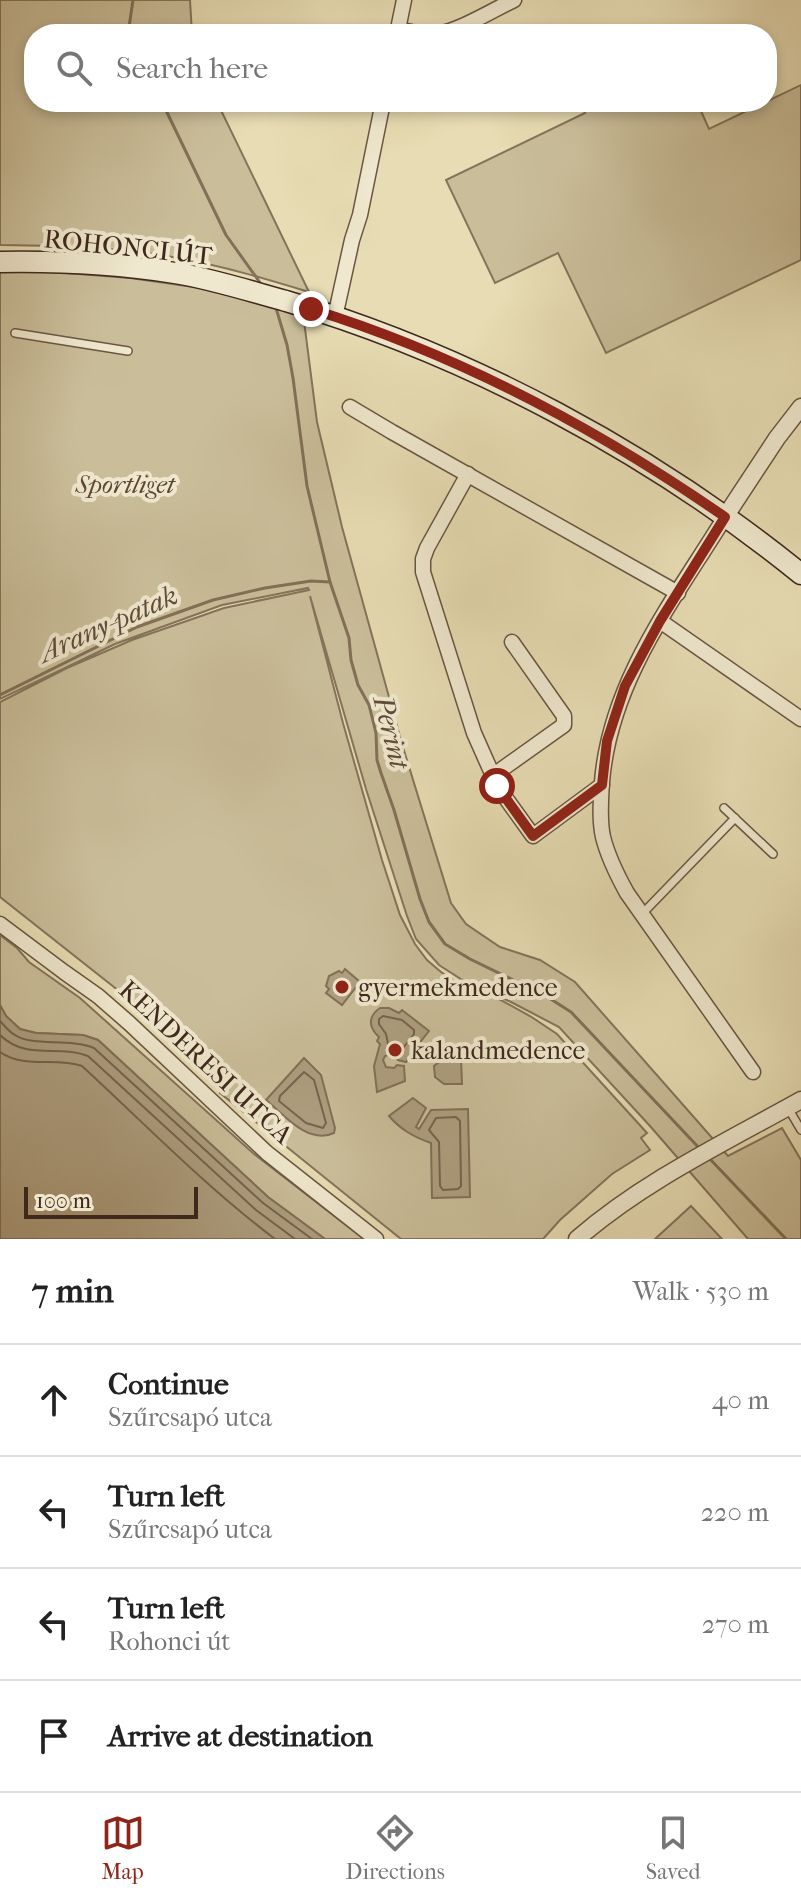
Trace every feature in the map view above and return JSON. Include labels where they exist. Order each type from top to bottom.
[{"type":"main road","name":"ROHONCI ÚT","points":[[0,262],[59,262],[177,273],[228,284],[370,329],[463,366],[639,461],[725,517],[801,574]]},
{"type":"street","points":[[400,24],[404,0]]},
{"type":"street","points":[[463,24],[514,0]]},
{"type":"street","points":[[335,317],[381,112]]},
{"type":"street","points":[[350,407],[678,593]]},
{"type":"street","points":[[753,1072],[615,873],[603,835],[602,785],[607,741],[635,666],[725,517],[801,407]]},
{"type":"street","points":[[468,474],[427,548],[423,572],[474,733],[497,786],[533,836],[602,785]]},
{"type":"street","points":[[660,621],[801,719]]},
{"type":"street","points":[[494,778],[564,725],[564,716],[512,642]]},
{"type":"street","name":"KENDERESI UTCA","points":[[0,924],[98,996],[267,1153],[376,1239]]},
{"type":"street","points":[[577,1239],[614,1209],[676,1169],[794,1104]]},
{"type":"lane","points":[[15,333],[128,351]]},
{"type":"lane","points":[[724,808],[773,854]]},
{"type":"lane","points":[[641,914],[735,818]]},
{"type":"lane","points":[[794,1104],[801,1130]]},
{"type":"green space","points":[[0,0],[190,0],[191,24],[24,24],[24,112],[222,112],[309,292],[228,269],[156,254],[0,245]]},
{"type":"green space","points":[[801,85],[801,260],[606,353],[558,253],[495,283],[446,180],[585,112],[701,112],[709,129],[745,112],[777,112],[777,96]]},
{"type":"green space","name":"Sportliget","points":[[0,268],[130,278],[222,291],[303,313],[317,422],[342,527],[402,744],[451,903],[466,924],[500,947],[540,960],[575,982],[728,1156],[782,1128],[801,1160],[801,1239],[748,1239],[559,1027],[464,981],[439,965],[416,939],[366,789],[310,596],[382,860],[400,915],[415,944],[427,960],[462,986],[499,999],[557,1034],[647,1133],[641,1138],[650,1150],[612,1174],[543,1239],[401,1239],[220,1093],[231,1078],[165,1022],[162,1025],[0,897],[0,702],[132,640],[224,608],[309,590],[222,605],[115,644],[0,699]]},
{"type":"green space","points":[[0,935],[29,962],[80,998],[254,1154],[364,1239],[325,1239],[268,1197],[98,1040],[83,1035],[36,1033],[20,1029],[6,1016],[0,1005]]},
{"type":"green space","points":[[691,1206],[722,1239],[655,1239]]},
{"type":"water","name":"gyermekmedence","points":[[345,969],[360,982],[342,1005],[326,993],[329,989],[326,986],[329,976],[339,971],[342,973]]},
{"type":"water","points":[[0,1005],[6,1016],[20,1029],[36,1033],[83,1035],[98,1040],[268,1197],[325,1239],[0,1239]]},
{"type":"water","name":"kalandmedence","points":[[380,1008],[399,1013],[402,1010],[429,1031],[412,1048],[406,1062],[398,1060],[393,1054],[385,1056],[386,1067],[404,1066],[405,1081],[377,1092],[374,1066],[380,1044],[371,1022]]},
{"type":"water","points":[[304,1058],[321,1075],[334,1133],[324,1136],[306,1132],[266,1100]]},
{"type":"water","points":[[443,1059],[461,1059],[462,1084],[444,1084],[435,1077],[434,1066]]},
{"type":"water","points":[[413,1098],[426,1108],[416,1127],[419,1129],[431,1110],[468,1109],[470,1197],[432,1198],[431,1143],[408,1132],[389,1116]]},
{"type":"waterway","name":"Perint","points":[[129,24],[133,0]]},
{"type":"waterway","name":"Perint","points":[[167,112],[226,235],[261,284]]},
{"type":"waterway","name":"Perint","points":[[276,308],[293,378],[307,486],[330,582],[349,638],[358,685],[369,705],[376,733],[377,760],[429,922],[445,944],[571,1012],[701,1150]]},
{"type":"waterway","name":"Arany-patak","points":[[0,695],[137,627],[213,600],[265,588],[311,581],[330,582]]},
{"type":"waterway","name":"Perint","points":[[709,1158],[786,1239]]},
{"type":"place","name":"gyermekmedence","points":[[342,987]]},
{"type":"place","name":"kalandmedence","points":[[395,1050]]},
{"type":"route","points":[[311,309],[463,366],[519,394],[639,461],[725,517],[660,621],[625,686],[607,741],[602,785],[533,836],[497,786]]}]
